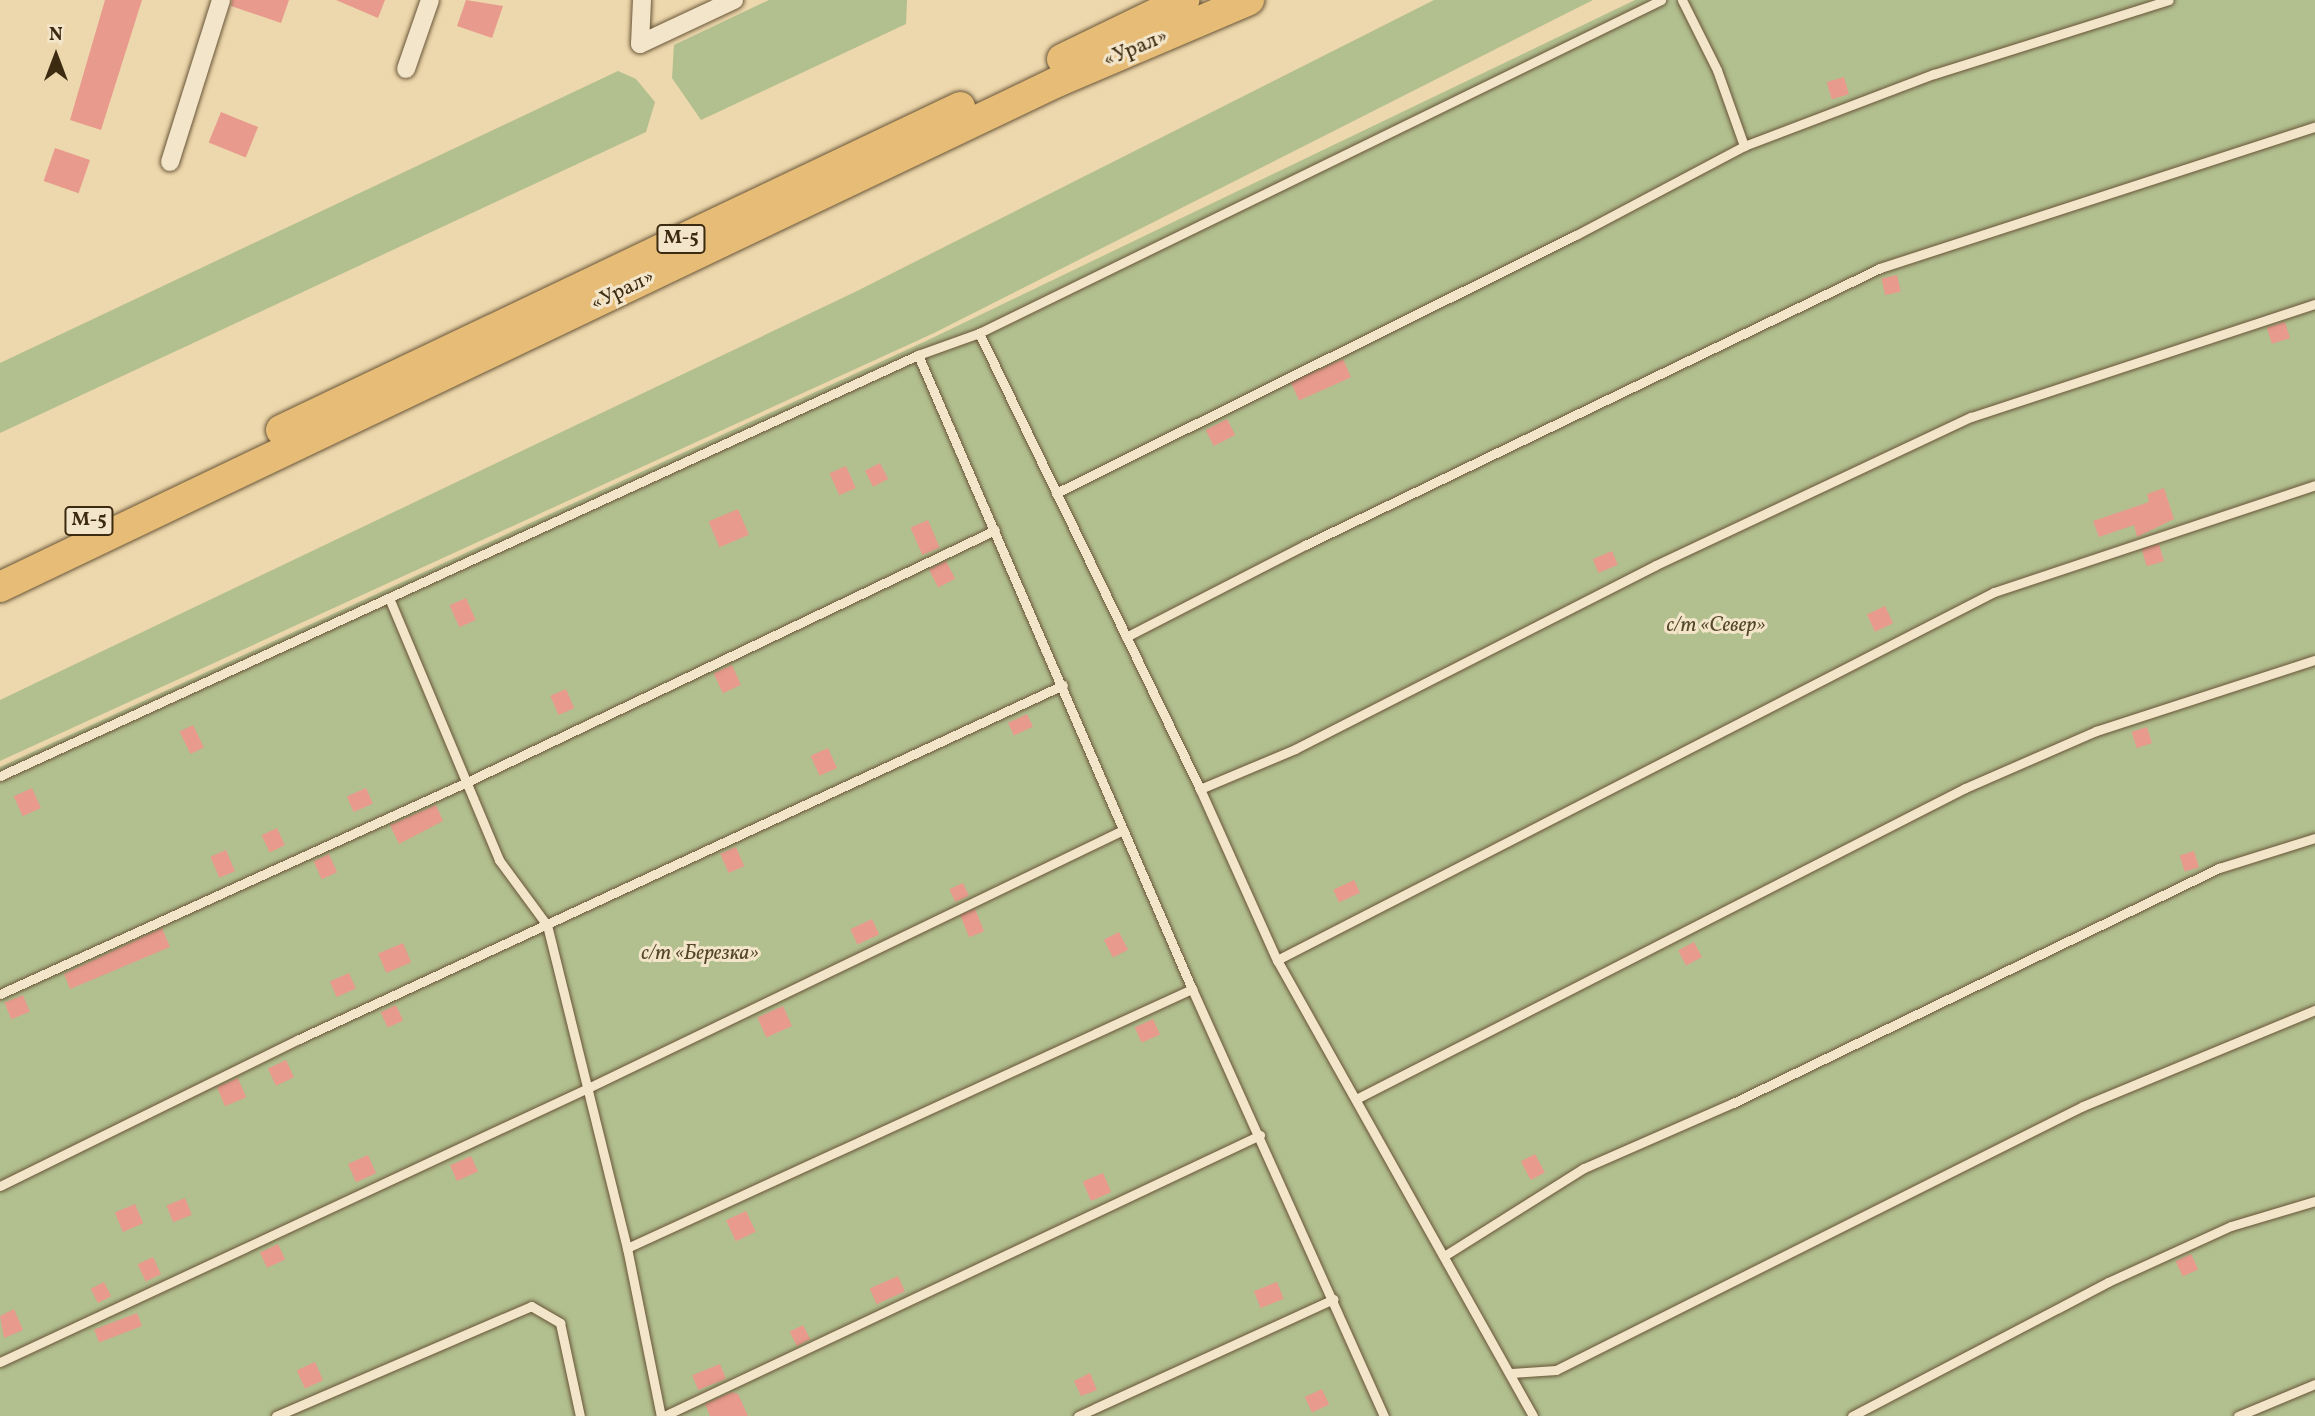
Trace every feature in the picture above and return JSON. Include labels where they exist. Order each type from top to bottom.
[{"type":"highway","name":"«Урал»","points":[[0,564],[1184,0]]},
{"type":"highway","name":"«Урал»","points":[[0,587],[1057,82],[1249,0]]},
{"type":"street","points":[[170,162],[221,0]]},
{"type":"street","points":[[407,69],[430,0]]},
{"type":"street","points":[[642,0],[640,44],[734,0]]},
{"type":"lane","points":[[0,776],[918,355],[979,333],[1661,0]]},
{"type":"lane","points":[[1682,0],[1717,70],[1744,146]]},
{"type":"lane","points":[[1056,493],[1576,235],[1744,146],[1934,74],[2169,0]]},
{"type":"lane","points":[[1126,637],[1318,539],[1880,268],[2315,127]]},
{"type":"lane","points":[[1200,789],[1295,749],[1656,565],[1971,417],[2315,304]]},
{"type":"lane","points":[[979,333],[1200,789],[1276,960],[1533,1416]]},
{"type":"lane","points":[[918,355],[1063,685],[1192,989],[1261,1135],[1384,1416]]},
{"type":"lane","points":[[1276,960],[1994,593],[2315,485]]},
{"type":"lane","points":[[0,993],[467,782],[995,530]]},
{"type":"lane","points":[[389,598],[499,860],[547,925],[590,1087],[662,1416],[1261,1135]]},
{"type":"lane","points":[[1356,1099],[1965,788],[2096,731],[2315,660]]},
{"type":"lane","points":[[0,1186],[299,1039],[1063,685]]},
{"type":"lane","points":[[0,1362],[590,1087],[1123,830]]},
{"type":"lane","points":[[1444,1256],[1584,1168],[1733,1103],[2219,868],[2315,838]]},
{"type":"lane","points":[[627,1248],[1192,989]]},
{"type":"lane","points":[[1511,1373],[1556,1370],[2083,1106],[2315,1010]]},
{"type":"lane","points":[[1852,1416],[2108,1282],[2231,1226],[2315,1201]]},
{"type":"lane","points":[[1078,1416],[1334,1299]]},
{"type":"lane","points":[[275,1416],[531,1306],[560,1323],[580,1416]]},
{"type":"lane","points":[[2238,1416],[2315,1384]]},
{"type":"green space","points":[[769,0],[907,0],[906,24],[701,120],[672,78],[674,45]]},
{"type":"green space","points":[[1434,0],[1593,0],[934,333],[0,761],[0,700],[857,291]]},
{"type":"green space","points":[[1635,0],[2315,0],[2315,1416],[0,1416],[0,767],[926,341]]},
{"type":"green space","points":[[618,71],[636,79],[655,102],[646,132],[0,433],[0,363]]},
{"type":"building","points":[[105,0],[142,0],[101,130],[70,120]]},
{"type":"building","points":[[232,0],[289,0],[281,23],[231,6]]},
{"type":"building","points":[[336,0],[385,0],[378,18]]},
{"type":"building","points":[[466,0],[503,6],[492,38],[457,26]]},
{"type":"building","points":[[1844,77],[1849,94],[1832,99],[1827,82]]},
{"type":"building","points":[[221,112],[258,127],[246,158],[209,143]]},
{"type":"building","points":[[55,148],[90,160],[79,193],[44,181]]},
{"type":"building","points":[[1897,275],[1901,292],[1885,295],[1881,279]]},
{"type":"building","points":[[2285,322],[2290,338],[2272,344],[2267,328]]},
{"type":"building","points":[[1343,359],[1351,377],[1299,400],[1291,382]]},
{"type":"building","points":[[1227,419],[1235,435],[1214,446],[1206,430]]},
{"type":"building","points":[[880,463],[888,479],[873,487],[865,471]]},
{"type":"building","points":[[846,466],[856,488],[839,495],[830,473]]},
{"type":"building","points":[[2164,488],[2174,519],[2137,537],[2134,525],[2099,537],[2093,521],[2149,502],[2147,494]]},
{"type":"building","points":[[738,509],[749,535],[719,547],[709,522]]},
{"type":"building","points":[[928,520],[940,548],[922,555],[911,527]]},
{"type":"building","points":[[2159,544],[2164,561],[2147,566],[2142,549]]},
{"type":"building","points":[[1612,551],[1618,565],[1599,573],[1593,559]]},
{"type":"building","points":[[946,561],[955,579],[938,587],[929,570]]},
{"type":"building","points":[[466,598],[476,620],[459,627],[450,605]]},
{"type":"building","points":[[1885,606],[1893,623],[1875,632],[1867,614]]},
{"type":"building","points":[[732,665],[741,685],[723,693],[714,673]]},
{"type":"building","points":[[566,689],[574,708],[559,715],[550,696]]},
{"type":"building","points":[[1027,714],[1033,727],[1014,736],[1008,723]]},
{"type":"building","points":[[193,725],[204,747],[190,754],[180,732]]},
{"type":"building","points":[[2147,727],[2152,743],[2137,748],[2132,732]]},
{"type":"building","points":[[828,748],[837,768],[820,776],[811,756]]},
{"type":"building","points":[[32,788],[41,808],[23,816],[14,796]]},
{"type":"building","points":[[366,788],[373,804],[354,812],[347,797]]},
{"type":"building","points":[[436,805],[443,821],[399,844],[390,825]]},
{"type":"building","points":[[277,828],[285,845],[270,852],[262,835]]},
{"type":"building","points":[[736,847],[744,866],[729,873],[720,854]]},
{"type":"building","points":[[226,850],[235,871],[219,878],[210,857]]},
{"type":"building","points":[[2194,851],[2199,867],[2185,872],[2180,855]]},
{"type":"building","points":[[329,854],[337,872],[322,879],[313,861]]},
{"type":"building","points":[[1354,880],[1360,893],[1339,902],[1333,890]]},
{"type":"building","points":[[963,883],[969,896],[955,902],[949,889]]},
{"type":"building","points":[[975,909],[984,931],[969,937],[960,915]]},
{"type":"building","points":[[872,919],[879,934],[857,945],[850,929]]},
{"type":"building","points":[[162,928],[170,947],[70,989],[64,974]]},
{"type":"building","points":[[1119,932],[1128,950],[1113,958],[1104,940]]},
{"type":"building","points":[[1694,942],[1702,957],[1686,965],[1678,950]]},
{"type":"building","points":[[403,943],[411,962],[386,973],[378,954]]},
{"type":"building","points":[[349,973],[356,989],[337,997],[330,982]]},
{"type":"building","points":[[23,995],[30,1012],[11,1019],[4,1002]]},
{"type":"building","points":[[396,1005],[403,1020],[388,1028],[381,1012]]},
{"type":"building","points":[[783,1006],[792,1026],[766,1037],[757,1017]]},
{"type":"building","points":[[1153,1019],[1160,1035],[1142,1043],[1135,1027]]},
{"type":"building","points":[[286,1060],[294,1077],[276,1086],[268,1068]]},
{"type":"building","points":[[238,1078],[246,1097],[225,1106],[217,1087]]},
{"type":"building","points":[[1535,1154],[1545,1173],[1531,1180],[1521,1162]]},
{"type":"building","points":[[368,1155],[376,1173],[356,1182],[348,1164]]},
{"type":"building","points":[[471,1156],[478,1172],[457,1181],[450,1165]]},
{"type":"building","points":[[1103,1173],[1111,1192],[1091,1201],[1083,1182]]},
{"type":"building","points":[[185,1198],[192,1215],[173,1222],[166,1205]]},
{"type":"building","points":[[135,1204],[143,1223],[123,1232],[115,1213]]},
{"type":"building","points":[[746,1211],[756,1232],[736,1241],[726,1220]]},
{"type":"building","points":[[278,1244],[285,1259],[267,1268],[260,1252]]},
{"type":"building","points":[[2191,1254],[2198,1269],[2183,1277],[2176,1261]]},
{"type":"building","points":[[153,1257],[161,1274],[146,1281],[138,1264]]},
{"type":"building","points":[[898,1276],[905,1292],[877,1304],[870,1289]]},
{"type":"building","points":[[104,1282],[111,1296],[98,1303],[91,1289]]},
{"type":"building","points":[[1277,1282],[1284,1299],[1261,1308],[1254,1291]]},
{"type":"building","points":[[14,1309],[23,1330],[4,1338],[0,1316]]},
{"type":"building","points":[[137,1313],[142,1326],[99,1343],[94,1329]]},
{"type":"building","points":[[803,1325],[810,1339],[797,1346],[790,1332]]},
{"type":"building","points":[[315,1362],[323,1380],[305,1388],[297,1370]]},
{"type":"building","points":[[720,1364],[726,1379],[698,1390],[692,1375]]},
{"type":"building","points":[[1090,1373],[1097,1390],[1081,1396],[1074,1381]]},
{"type":"building","points":[[1322,1389],[1329,1404],[1312,1412],[1305,1397]]},
{"type":"building","points":[[732,1392],[738,1394],[748,1416],[710,1416],[705,1404]]},
{"type":"park label","name":"с/т «Север»","points":[[1716,626]]},
{"type":"park label","name":"с/т «Березка»","points":[[700,954]]}]
